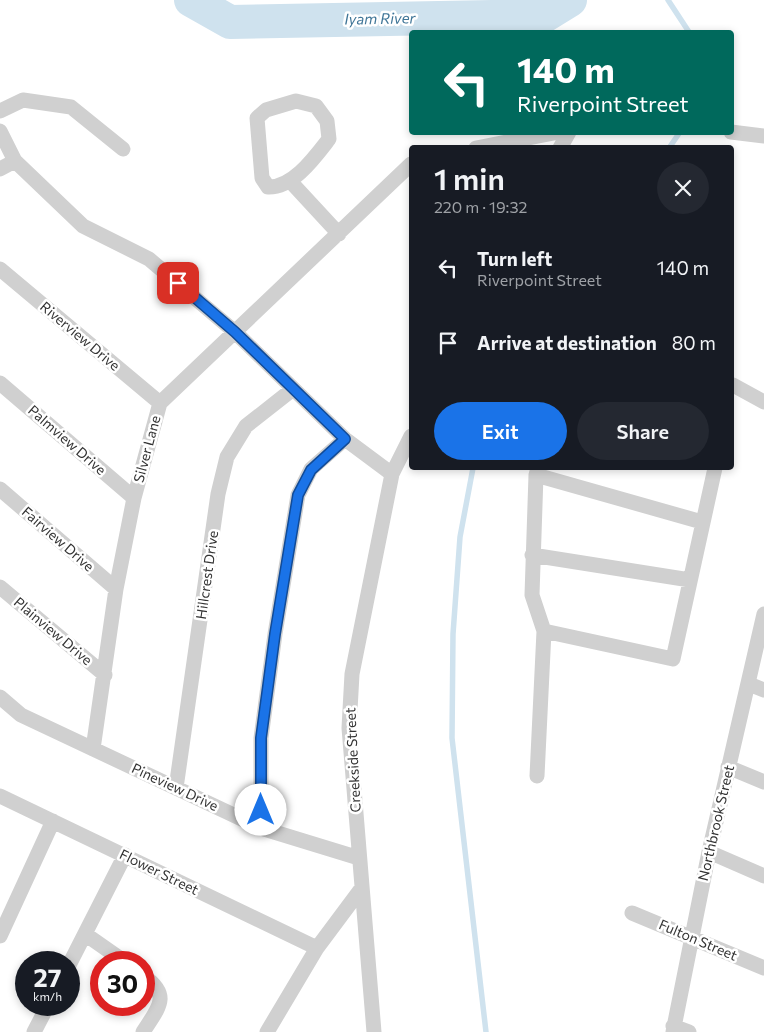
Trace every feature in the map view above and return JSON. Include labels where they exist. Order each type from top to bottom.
[{"type":"street","points":[[0,111],[23,100],[71,106],[123,149]]},
{"type":"street","points":[[296,101],[316,106],[327,122],[329,139],[290,181],[277,187],[268,187],[262,178],[257,118],[266,110],[296,101]]},
{"type":"street","points":[[0,132],[15,161],[83,226],[149,259],[235,332],[345,439],[392,474]]},
{"type":"street","points":[[734,132],[764,136]]},
{"type":"street","points":[[492,145],[543,135]]},
{"type":"street","points":[[0,169],[15,161]]},
{"type":"street","name":"Silver Lane","points":[[93,749],[116,589],[134,498],[160,402],[409,166]]},
{"type":"street","points":[[290,181],[339,234]]},
{"type":"street","name":"Riverview Drive","points":[[0,269],[160,402]]},
{"type":"street","name":"Palmview Drive","points":[[0,383],[134,498]]},
{"type":"street","points":[[734,387],[764,402]]},
{"type":"street","name":"Hillcrest Drive","points":[[176,788],[218,494],[227,457],[246,426],[293,389]]},
{"type":"street","points":[[261,828],[261,738],[275,634],[298,495],[311,470],[345,439]]},
{"type":"street","name":"Creekside Street","points":[[374,1032],[349,728],[352,674],[392,474],[409,440]]},
{"type":"street","points":[[544,630],[673,659],[714,470]]},
{"type":"street","points":[[537,776],[544,630],[532,595],[532,555],[537,471],[702,522]]},
{"type":"street","name":"Fairview Drive","points":[[0,489],[116,589]]},
{"type":"street","points":[[532,555],[690,580]]},
{"type":"street","name":"Plainview Drive","points":[[0,587],[105,675]]},
{"type":"street","name":"Northbrook Street","points":[[673,1029],[709,852],[764,614]]},
{"type":"street","points":[[749,684],[764,690]]},
{"type":"street","name":"Pineview Drive","points":[[0,697],[21,715],[261,828],[359,858]]},
{"type":"street","points":[[728,767],[764,782]]},
{"type":"street","name":"Flower Street","points":[[0,796],[317,948]]},
{"type":"street","points":[[0,936],[53,821]]},
{"type":"street","points":[[709,852],[764,876]]},
{"type":"street","points":[[76,951],[124,855]]},
{"type":"street","points":[[267,1032],[277,1025],[317,948],[361,889]]},
{"type":"street","name":"Fulton Street","points":[[632,913],[692,936],[764,968]]},
{"type":"street","points":[[85,934],[109,951]]},
{"type":"street","points":[[155,983],[161,994],[160,1006],[155,1014]]},
{"type":"street","points":[[34,1032],[42,1016]]},
{"type":"street","points":[[143,1032],[153,1016]]},
{"type":"street","points":[[673,1029],[689,1032]]},
{"type":"waterway","name":"Iyam River","points":[[191,0],[230,22],[544,16],[570,0]]},
{"type":"waterway","points":[[668,0],[688,30]]},
{"type":"waterway","points":[[671,145],[678,135]]},
{"type":"waterway","points":[[473,470],[460,537],[453,634],[452,738],[486,1032]]},
{"type":"route","points":[[178,283],[235,332],[345,439],[311,470],[298,495],[275,634],[261,738],[261,810]]}]
